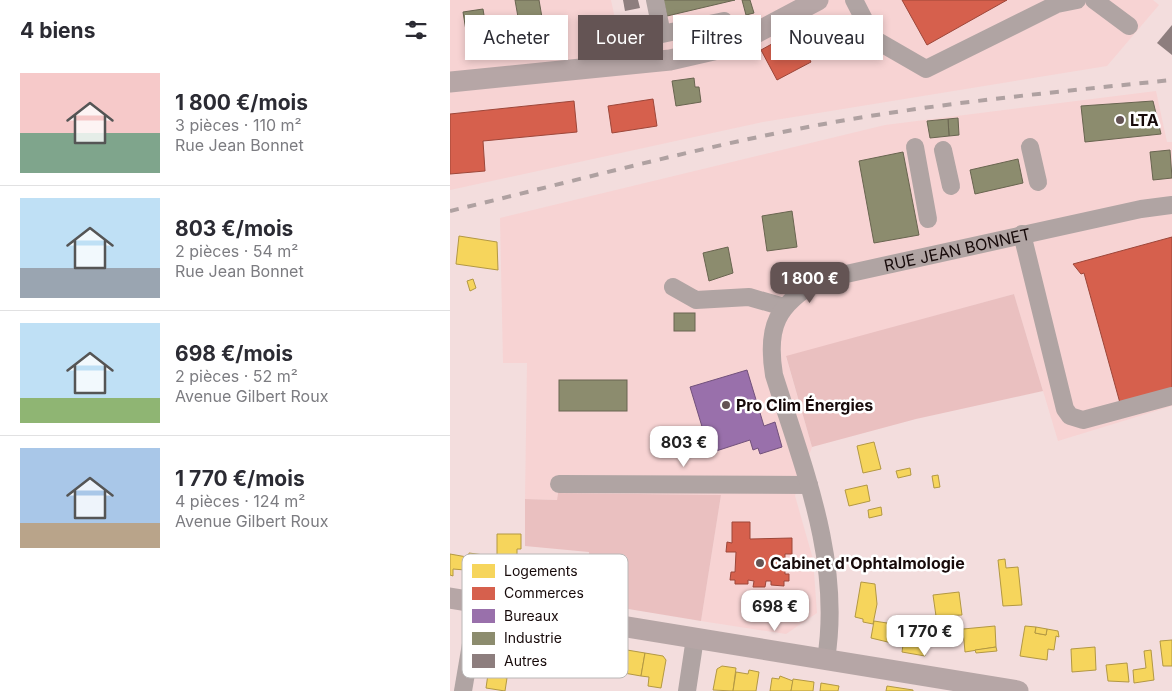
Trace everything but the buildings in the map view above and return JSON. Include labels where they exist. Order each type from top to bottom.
[{"type":"main road","points":[[761,30],[818,0]]},
{"type":"main road","points":[[450,82],[673,59]]},
{"type":"main road","points":[[628,627],[826,659],[931,684],[1018,691]]},
{"type":"street","points":[[655,0],[658,15]]},
{"type":"street","points":[[854,0],[874,39],[926,69],[1057,4],[1077,0]]},
{"type":"street","points":[[1094,0],[1129,26]]},
{"type":"street","points":[[663,37],[670,60]]},
{"type":"street","points":[[916,147],[928,219]]},
{"type":"street","points":[[1030,147],[1038,182]]},
{"type":"street","points":[[943,150],[951,186]]},
{"type":"street","name":"RUE JEAN BONNET","points":[[826,659],[830,585],[824,541],[774,375],[771,358],[773,330],[784,306],[798,292],[819,280],[1022,234],[1141,209],[1172,205]]},
{"type":"street","points":[[1022,234],[1065,409],[1070,416],[1083,420],[1172,396]]},
{"type":"street","points":[[674,287],[696,300],[749,297],[784,306]]},
{"type":"street","points":[[560,484],[808,485]]},
{"type":"street","points":[[687,691],[696,638]]},
{"type":"street","points":[[463,691],[465,678]]},
{"type":"shaded area","points":[[450,0],[611,0],[614,15],[578,15],[578,60],[663,60],[663,15],[654,15],[651,0],[1153,0],[1159,5],[1107,66],[763,122],[450,190]]},
{"type":"shaded area","points":[[1156,91],[1167,142],[1172,142],[1172,406],[1058,441],[1014,294],[786,357],[812,447],[795,496],[813,559],[817,613],[786,634],[701,621],[721,495],[558,493],[557,500],[525,499],[527,363],[503,363],[500,218],[885,125]]},
{"type":"shaded area","points":[[1014,294],[1043,391],[916,419],[812,447],[786,356]]},
{"type":"shaded area","points":[[558,493],[721,495],[701,621],[628,609],[628,554],[589,554],[589,552],[525,546],[525,499],[557,500]]},
{"type":"railway","points":[[450,211],[650,162],[801,128],[972,102],[1172,80]]},
{"type":"place","name":"LTA","points":[[1120,120]]},
{"type":"place","name":"Pro Clim Énergies","points":[[726,405]]},
{"type":"place","name":"Cabinet d'Ophtalmologie","points":[[760,563]]}]
